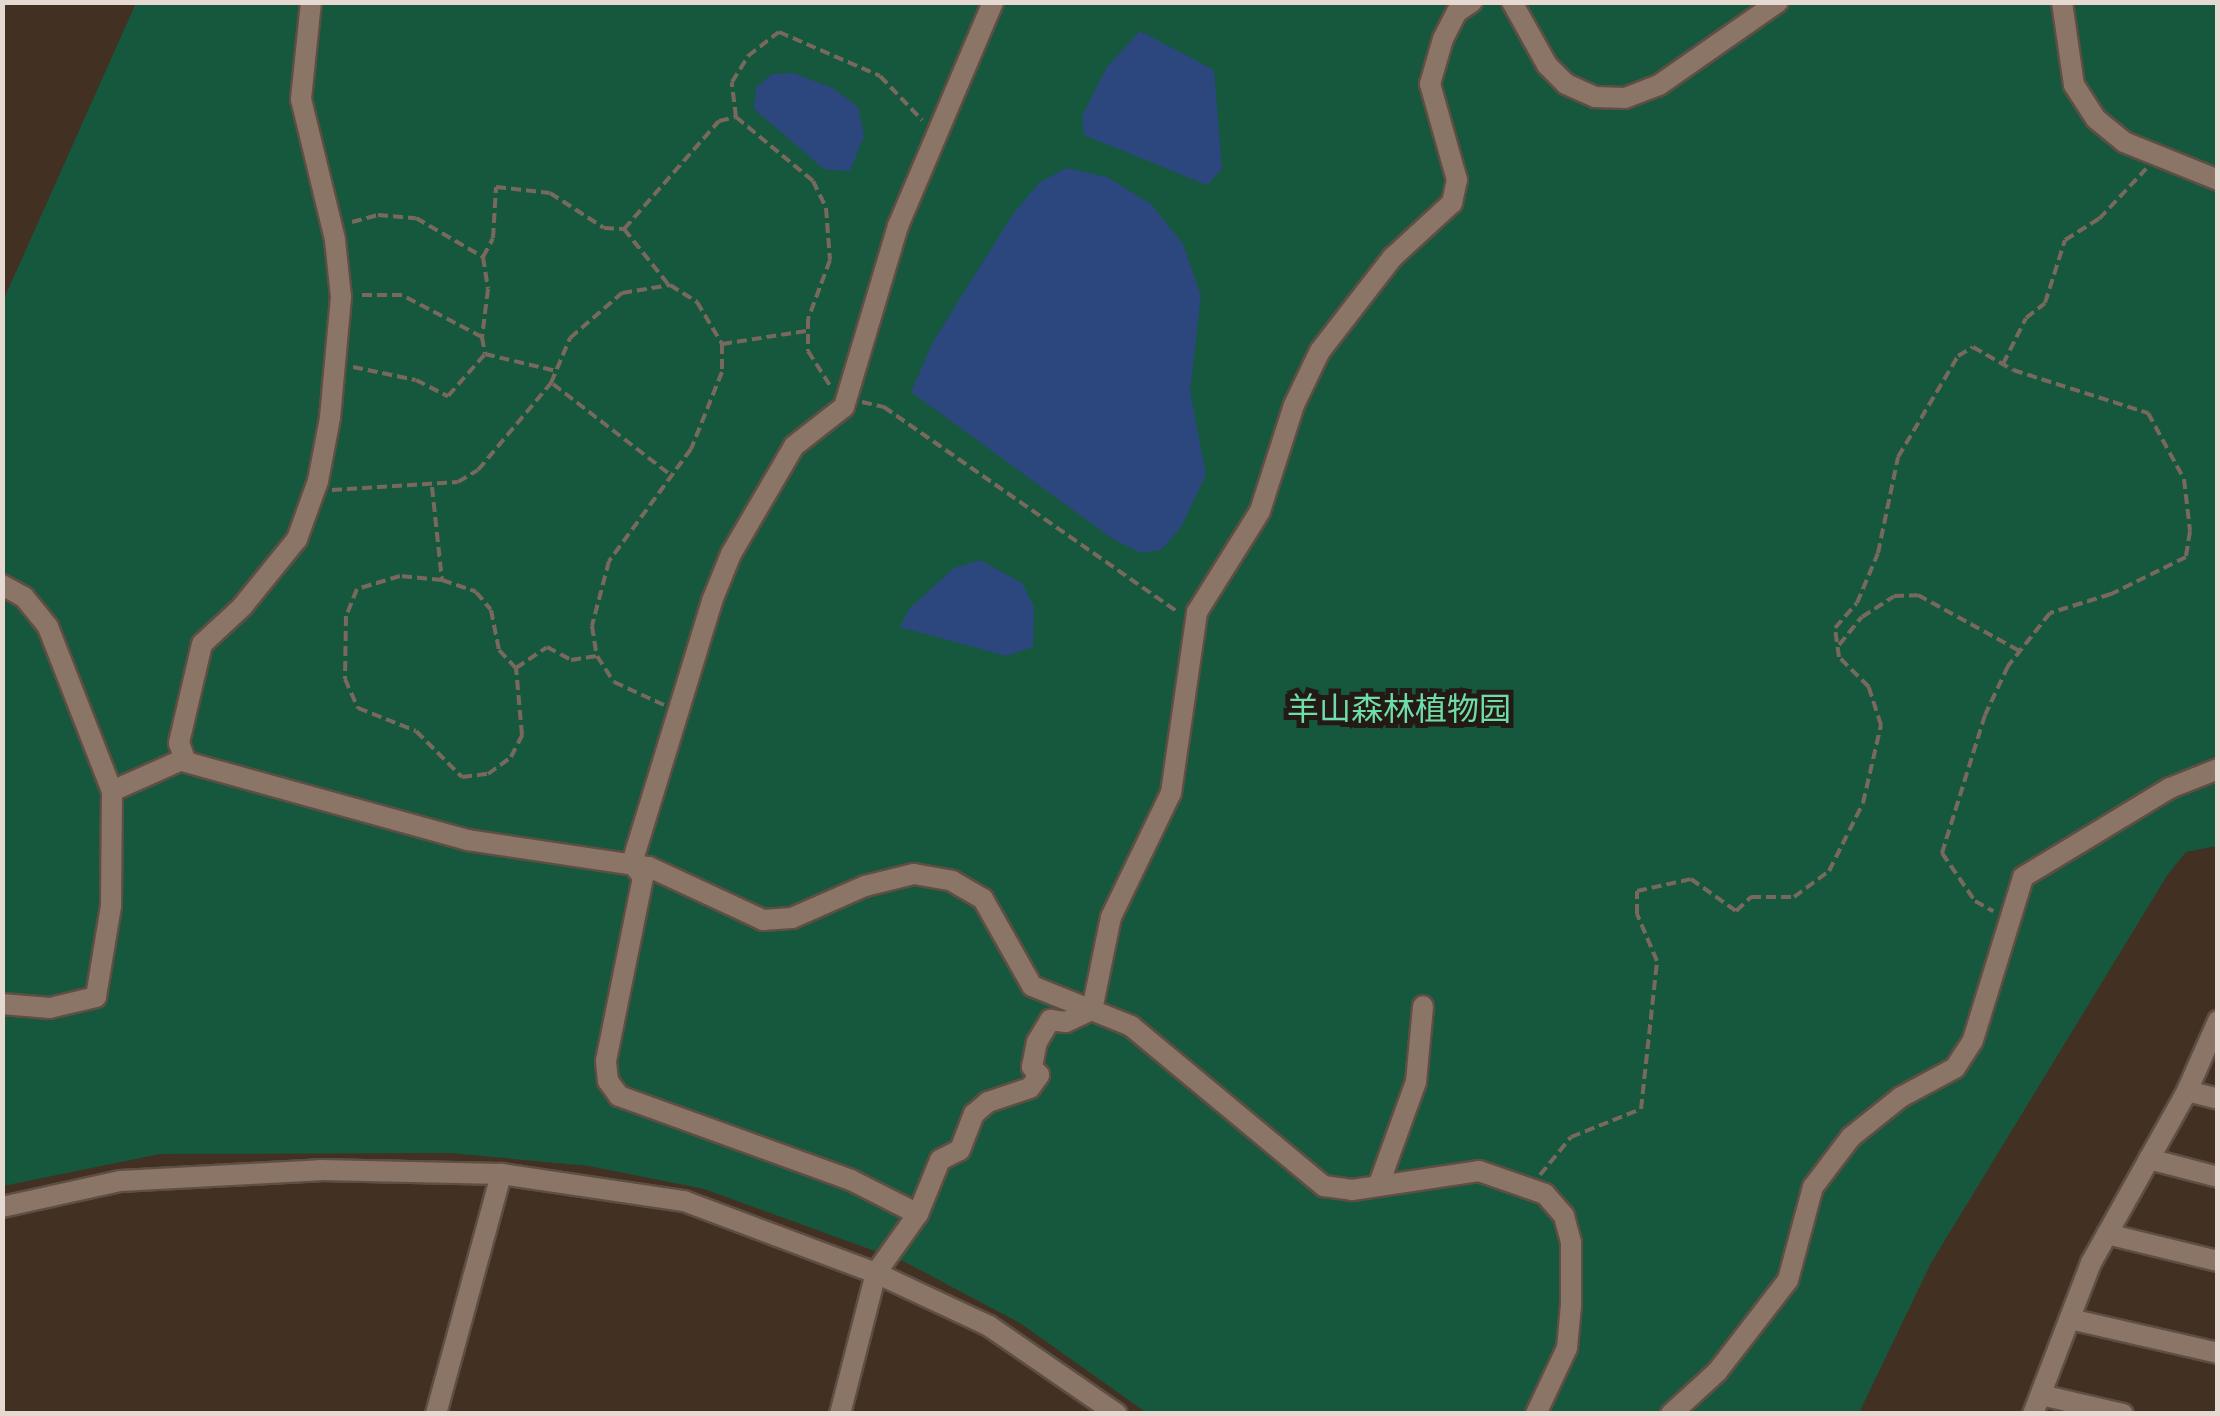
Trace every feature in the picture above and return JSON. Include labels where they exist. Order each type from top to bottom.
[{"type":"street","points":[[184,759],[179,744],[202,644],[242,607],[297,539],[315,490],[338,364],[341,297],[332,227],[301,99],[311,2]]},
{"type":"street","points":[[632,863],[731,554],[794,446],[846,403],[898,226],[992,2]]},
{"type":"street","points":[[1092,1010],[1110,917],[1171,793],[1195,619],[1216,574],[1260,512],[1287,424],[1320,351],[1394,257],[1452,203],[1456,180],[1430,84],[1443,39],[1458,12],[1472,2]]},
{"type":"street","points":[[1512,2],[1566,84],[1595,98],[1625,98],[1658,85],[1778,2]]},
{"type":"street","points":[[2062,2],[2074,85],[2096,119],[2157,158],[2218,180]]},
{"type":"street","points":[[2,584],[24,597],[48,627],[112,792],[111,906],[96,997],[66,1007],[2,1004]]},
{"type":"street","points":[[112,792],[184,759],[468,840],[632,863],[762,920],[792,918],[865,886],[914,874],[952,881],[983,899],[1032,986],[1131,1026],[1194,1073],[1324,1186],[1352,1190],[1479,1171],[1531,1186],[1564,1216],[1571,1242],[1567,1348],[1536,1414]]},
{"type":"street","points":[[1671,1414],[1718,1372],[1788,1280],[1812,1187],[1851,1137],[1901,1096],[1954,1068],[1978,1026],[2006,918],[2023,877],[2170,788],[2218,769]]},
{"type":"street","points":[[632,863],[642,877],[606,1060],[608,1081],[620,1096],[881,1192],[918,1214]]},
{"type":"street","points":[[1379,1184],[1416,1082],[1423,1006]]},
{"type":"street","points":[[840,1414],[876,1274],[918,1214],[940,1160],[960,1150],[974,1114],[1030,1088],[1039,1074],[1032,1067],[1044,1028],[1092,1010]]},
{"type":"street","points":[[2123,1414],[2037,1404],[2107,1234],[2187,1091],[2218,1021]]},
{"type":"street","points":[[2187,1091],[2218,1099]]},
{"type":"street","points":[[2149,1159],[2218,1177]]},
{"type":"street","points":[[2,1207],[120,1180],[320,1170],[501,1174],[684,1201],[876,1274],[988,1326],[1117,1414]]},
{"type":"street","points":[[436,1414],[501,1174]]},
{"type":"street","points":[[2107,1234],[2218,1261]]},
{"type":"street","points":[[2070,1319],[2218,1354]]},
{"type":"path","points":[[941,127],[915,118],[880,76],[779,32],[748,56],[732,82],[736,118],[813,181],[826,208],[830,260],[808,331],[808,351],[846,403],[884,407],[1195,619]]},
{"type":"path","points":[[624,229],[720,121],[736,118]]},
{"type":"path","points":[[2003,364],[2026,318],[2044,304],[2065,240],[2098,220],[2157,158]]},
{"type":"path","points":[[338,364],[416,380],[448,396],[484,354],[482,337],[488,289],[483,257],[493,238],[496,187],[550,193],[604,228],[624,229],[670,285],[696,302],[722,344],[722,372],[692,449],[609,561],[592,626],[596,656],[614,682],[682,712]]},
{"type":"path","points":[[332,227],[378,215],[416,218],[483,257]]},
{"type":"path","points":[[315,490],[432,487],[478,470],[552,383],[570,338],[622,293],[670,285]]},
{"type":"path","points":[[341,297],[402,294],[482,337]]},
{"type":"path","points":[[722,344],[764,343],[808,331]]},
{"type":"path","points":[[1531,1186],[1572,1137],[1641,1109],[1657,962],[1637,914],[1637,890],[1691,879],[1736,911],[1751,897],[1794,897],[1829,870],[1862,803],[1882,726],[1870,687],[1839,657],[1836,628],[1857,603],[1878,554],[1898,456],[1958,356],[1973,347],[2003,364],[2148,413],[2184,479],[2190,531],[2186,556],[2111,594],[2050,613],[2020,651],[1985,715],[1942,853],[1976,902],[2006,918]]},
{"type":"path","points":[[484,354],[556,371]]},
{"type":"path","points":[[552,383],[672,476]]},
{"type":"path","points":[[432,487],[442,580]]},
{"type":"path","points":[[400,576],[442,580],[476,592],[492,610],[499,650],[516,668],[522,735],[511,756],[488,774],[462,777],[416,731],[358,708],[344,679],[346,616],[358,589],[400,576]]},
{"type":"path","points":[[1838,646],[1862,616],[1894,596],[1918,594],[2020,651]]},
{"type":"path","points":[[516,668],[547,647],[571,660],[596,656]]},
{"type":"green space","name":"羊山森林植物园","points":[[136,3],[2217,3],[2217,846],[2186,852],[2168,874],[1931,1263],[1859,1413],[1147,1413],[1020,1323],[905,1262],[704,1189],[589,1166],[450,1153],[160,1154],[3,1186],[3,301]]},
{"type":"water","points":[[1140,31],[1214,70],[1222,169],[1207,185],[1084,135],[1082,116],[1107,67]]},
{"type":"water","points":[[793,73],[833,88],[858,107],[864,136],[850,171],[824,169],[754,109],[756,88],[772,74]]},
{"type":"water","points":[[1066,168],[1107,177],[1151,204],[1183,244],[1201,296],[1190,391],[1206,475],[1181,527],[1161,550],[1141,553],[1113,539],[911,392],[934,340],[1013,214],[1039,183]]},
{"type":"water","points":[[980,560],[1022,583],[1034,607],[1033,647],[1006,656],[900,627],[909,609],[954,568]]}]
